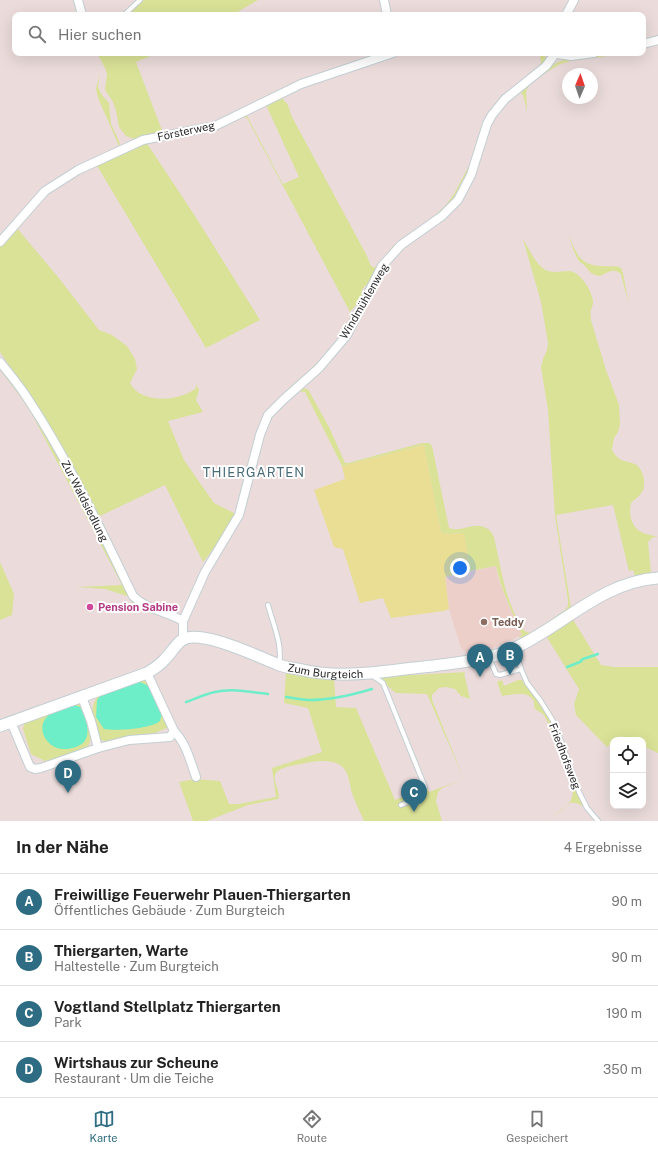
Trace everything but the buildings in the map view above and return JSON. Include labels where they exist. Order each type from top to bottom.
[{"type":"street","points":[[78,0],[81,12]]},
{"type":"street","points":[[384,0],[386,12]]},
{"type":"street","points":[[568,12],[574,0]]},
{"type":"street","points":[[646,43],[658,40]]},
{"type":"street","name":"Försterweg","points":[[0,242],[45,191],[78,170],[143,140],[215,126],[301,84],[384,56]]},
{"type":"street","name":"Windmühlenweg","points":[[183,640],[183,621],[205,572],[239,515],[255,451],[268,415],[319,368],[347,334],[382,266],[401,244],[442,216],[458,200],[471,175],[487,124],[492,115],[506,99],[546,66],[551,56]]},
{"type":"street","name":"Zur Waldsiedlung","points":[[0,362],[25,395],[46,427],[79,487],[132,596],[139,603],[177,617],[183,621]]},
{"type":"street","name":"Zum Burgteich","points":[[183,640],[196,638],[211,639],[234,646],[279,665],[298,670],[321,673],[370,673],[472,661],[514,648],[550,629],[590,601],[616,588],[631,583],[658,578]]},
{"type":"street","points":[[0,726],[147,674],[165,660],[183,640]]},
{"type":"street","points":[[147,674],[174,731],[181,738],[196,776]]},
{"type":"street","points":[[82,697],[91,721],[98,748]]},
{"type":"street","points":[[11,722],[30,767],[35,769],[98,748],[129,740],[170,737],[174,731]]},
{"type":"lane","points":[[127,12],[140,0]]},
{"type":"lane","points":[[268,605],[279,645],[281,656],[279,665]]},
{"type":"lane","name":"Friedhofsweg","points":[[514,648],[527,683],[555,724],[579,792],[587,808],[598,821]]},
{"type":"lane","points":[[489,656],[496,674],[500,676],[521,669]]},
{"type":"lane","points":[[370,673],[383,683],[425,787],[421,797],[401,805]]},
{"type":"shaded area","points":[[144,0],[258,0],[237,12],[131,12]]},
{"type":"shaded area","points":[[99,56],[151,56],[136,62],[163,133],[136,140],[126,136],[119,127],[113,102],[105,90],[107,74]]},
{"type":"shaded area","points":[[540,56],[544,56],[546,60],[543,65],[498,105],[468,173],[450,204],[440,215],[407,237],[362,290],[361,299],[350,312],[247,118],[242,117],[245,114],[247,116],[283,184],[299,177],[266,105],[281,97],[288,105],[291,115],[370,264],[372,267],[377,267],[393,246],[431,219],[444,207],[454,194],[470,164],[481,127],[491,111],[502,96],[536,69],[541,63]]},
{"type":"shaded area","points":[[591,56],[608,56],[575,60],[560,64],[547,72],[531,83],[527,89],[527,111],[523,95],[521,93],[522,90],[556,63],[564,60]]},
{"type":"shaded area","points":[[100,73],[98,87],[102,95],[109,103],[111,124],[120,144],[119,146],[98,98],[96,89]]},
{"type":"shaded area","points":[[146,142],[195,216],[260,320],[206,348],[96,164]]},
{"type":"shaded area","points":[[16,227],[58,277],[99,330],[112,335],[127,346],[135,359],[137,369],[130,383],[135,390],[142,395],[161,399],[189,393],[196,388],[196,384],[199,390],[196,400],[203,412],[168,421],[184,460],[214,503],[234,513],[235,517],[219,542],[203,562],[165,485],[98,517],[32,398],[0,352],[0,245]]},
{"type":"shaded area","points":[[568,233],[573,247],[583,261],[589,264],[621,268],[629,305],[621,274],[615,271],[608,272],[600,276],[591,273],[576,256]]},
{"type":"shaded area","points":[[523,239],[535,260],[544,269],[553,272],[569,271],[577,274],[585,282],[590,292],[593,301],[591,320],[606,370],[619,405],[620,425],[614,438],[612,450],[619,459],[638,466],[643,476],[644,485],[642,492],[631,503],[630,508],[634,526],[641,532],[658,537],[653,537],[648,542],[651,573],[635,576],[633,570],[629,571],[613,505],[556,515],[571,608],[524,638],[518,637],[522,635],[504,592],[496,566],[470,571],[464,533],[441,533],[424,445],[342,466],[305,392],[297,391],[301,388],[309,391],[330,429],[345,463],[422,443],[429,443],[432,446],[449,528],[459,529],[478,526],[488,529],[492,533],[506,592],[512,608],[523,630],[529,633],[539,628],[565,610],[568,606],[568,600],[555,516],[548,410],[541,367],[548,343],[541,302]]},
{"type":"shaded area","points":[[350,312],[353,318],[334,348],[295,386],[286,391],[315,365],[336,343],[344,332],[349,321]]},
{"type":"shaded area","points":[[0,367],[49,439],[132,597],[176,619],[134,607],[130,597],[105,589],[76,587],[122,585],[33,416],[0,370]]},
{"type":"shaded area","points":[[424,445],[441,533],[464,533],[470,571],[445,577],[449,609],[444,611],[391,618],[383,598],[360,603],[343,549],[334,547],[314,490],[345,479],[342,466]]},
{"type":"shaded area","points":[[0,562],[14,594],[12,615],[0,620]]},
{"type":"shaded area","name":"Teddy","points":[[496,566],[498,578],[522,635],[490,649],[467,653],[461,648],[449,609],[445,577]]},
{"type":"shaded area","points":[[572,618],[601,665],[614,667],[658,667],[658,753],[646,747],[646,737],[610,737],[610,744],[607,747],[576,715],[574,704],[579,689],[546,636]]},
{"type":"shaded area","points":[[286,671],[298,676],[334,679],[336,707],[356,708],[395,800],[418,791],[421,785],[422,787],[420,794],[423,797],[426,786],[429,792],[464,779],[442,788],[438,792],[436,801],[442,821],[364,821],[353,796],[345,770],[336,763],[322,761],[290,766],[278,771],[275,775],[275,781],[279,793],[278,799],[248,805],[207,821],[193,821],[179,782],[195,779],[220,781],[229,804],[238,804],[276,797],[272,768],[322,752],[308,708],[284,703]]},
{"type":"shaded area","points":[[466,672],[464,673],[470,699],[461,696],[455,689],[446,687],[439,688],[432,695],[432,700],[464,779],[427,694],[396,693],[384,683],[383,676]]},
{"type":"shaded area","points":[[143,680],[149,684],[138,727],[149,726],[162,714],[167,723],[167,728],[155,733],[111,741],[99,739],[92,718],[93,707],[98,696]]},
{"type":"shaded area","points":[[502,680],[504,686],[518,680],[522,680],[541,705],[550,719],[572,780],[581,800],[597,821],[594,821],[582,805],[570,803],[567,805],[571,800],[573,789],[550,726],[543,714],[535,709],[534,702],[529,696],[515,694],[502,696],[497,682]]},
{"type":"shaded area","points":[[131,682],[140,682],[149,686],[162,714],[160,721],[149,726],[133,729],[104,729],[96,717],[97,700],[102,694]]},
{"type":"shaded area","points":[[75,702],[81,704],[88,722],[91,735],[88,747],[83,751],[47,761],[43,761],[31,754],[23,729],[24,724],[30,720]]},
{"type":"shaded area","points":[[74,705],[80,707],[84,715],[88,729],[86,738],[83,743],[76,747],[66,749],[57,748],[46,740],[42,727],[43,722],[52,713]]},
{"type":"waterway","points":[[567,667],[598,654]]},
{"type":"waterway","points":[[286,697],[318,700],[349,695],[372,689]]},
{"type":"waterway","points":[[186,702],[208,694],[228,690],[268,694]]},
{"type":"place","name":"Pension Sabine","points":[[90,607]]},
{"type":"place","name":"Teddy","points":[[484,622]]},
{"type":"place","name":"Thiergarten, Warte","points":[[510,675]]},
{"type":"place","name":"Freiwillige Feuerwehr Plauen-Thiergarten","points":[[480,677]]},
{"type":"place","name":"Wirtshaus zur Scheune","points":[[68,793]]},
{"type":"place","name":"Vogtland Stellplatz Thiergarten","points":[[414,812]]},
{"type":"district","name":"THIERGARTEN","points":[[254,472]]}]
